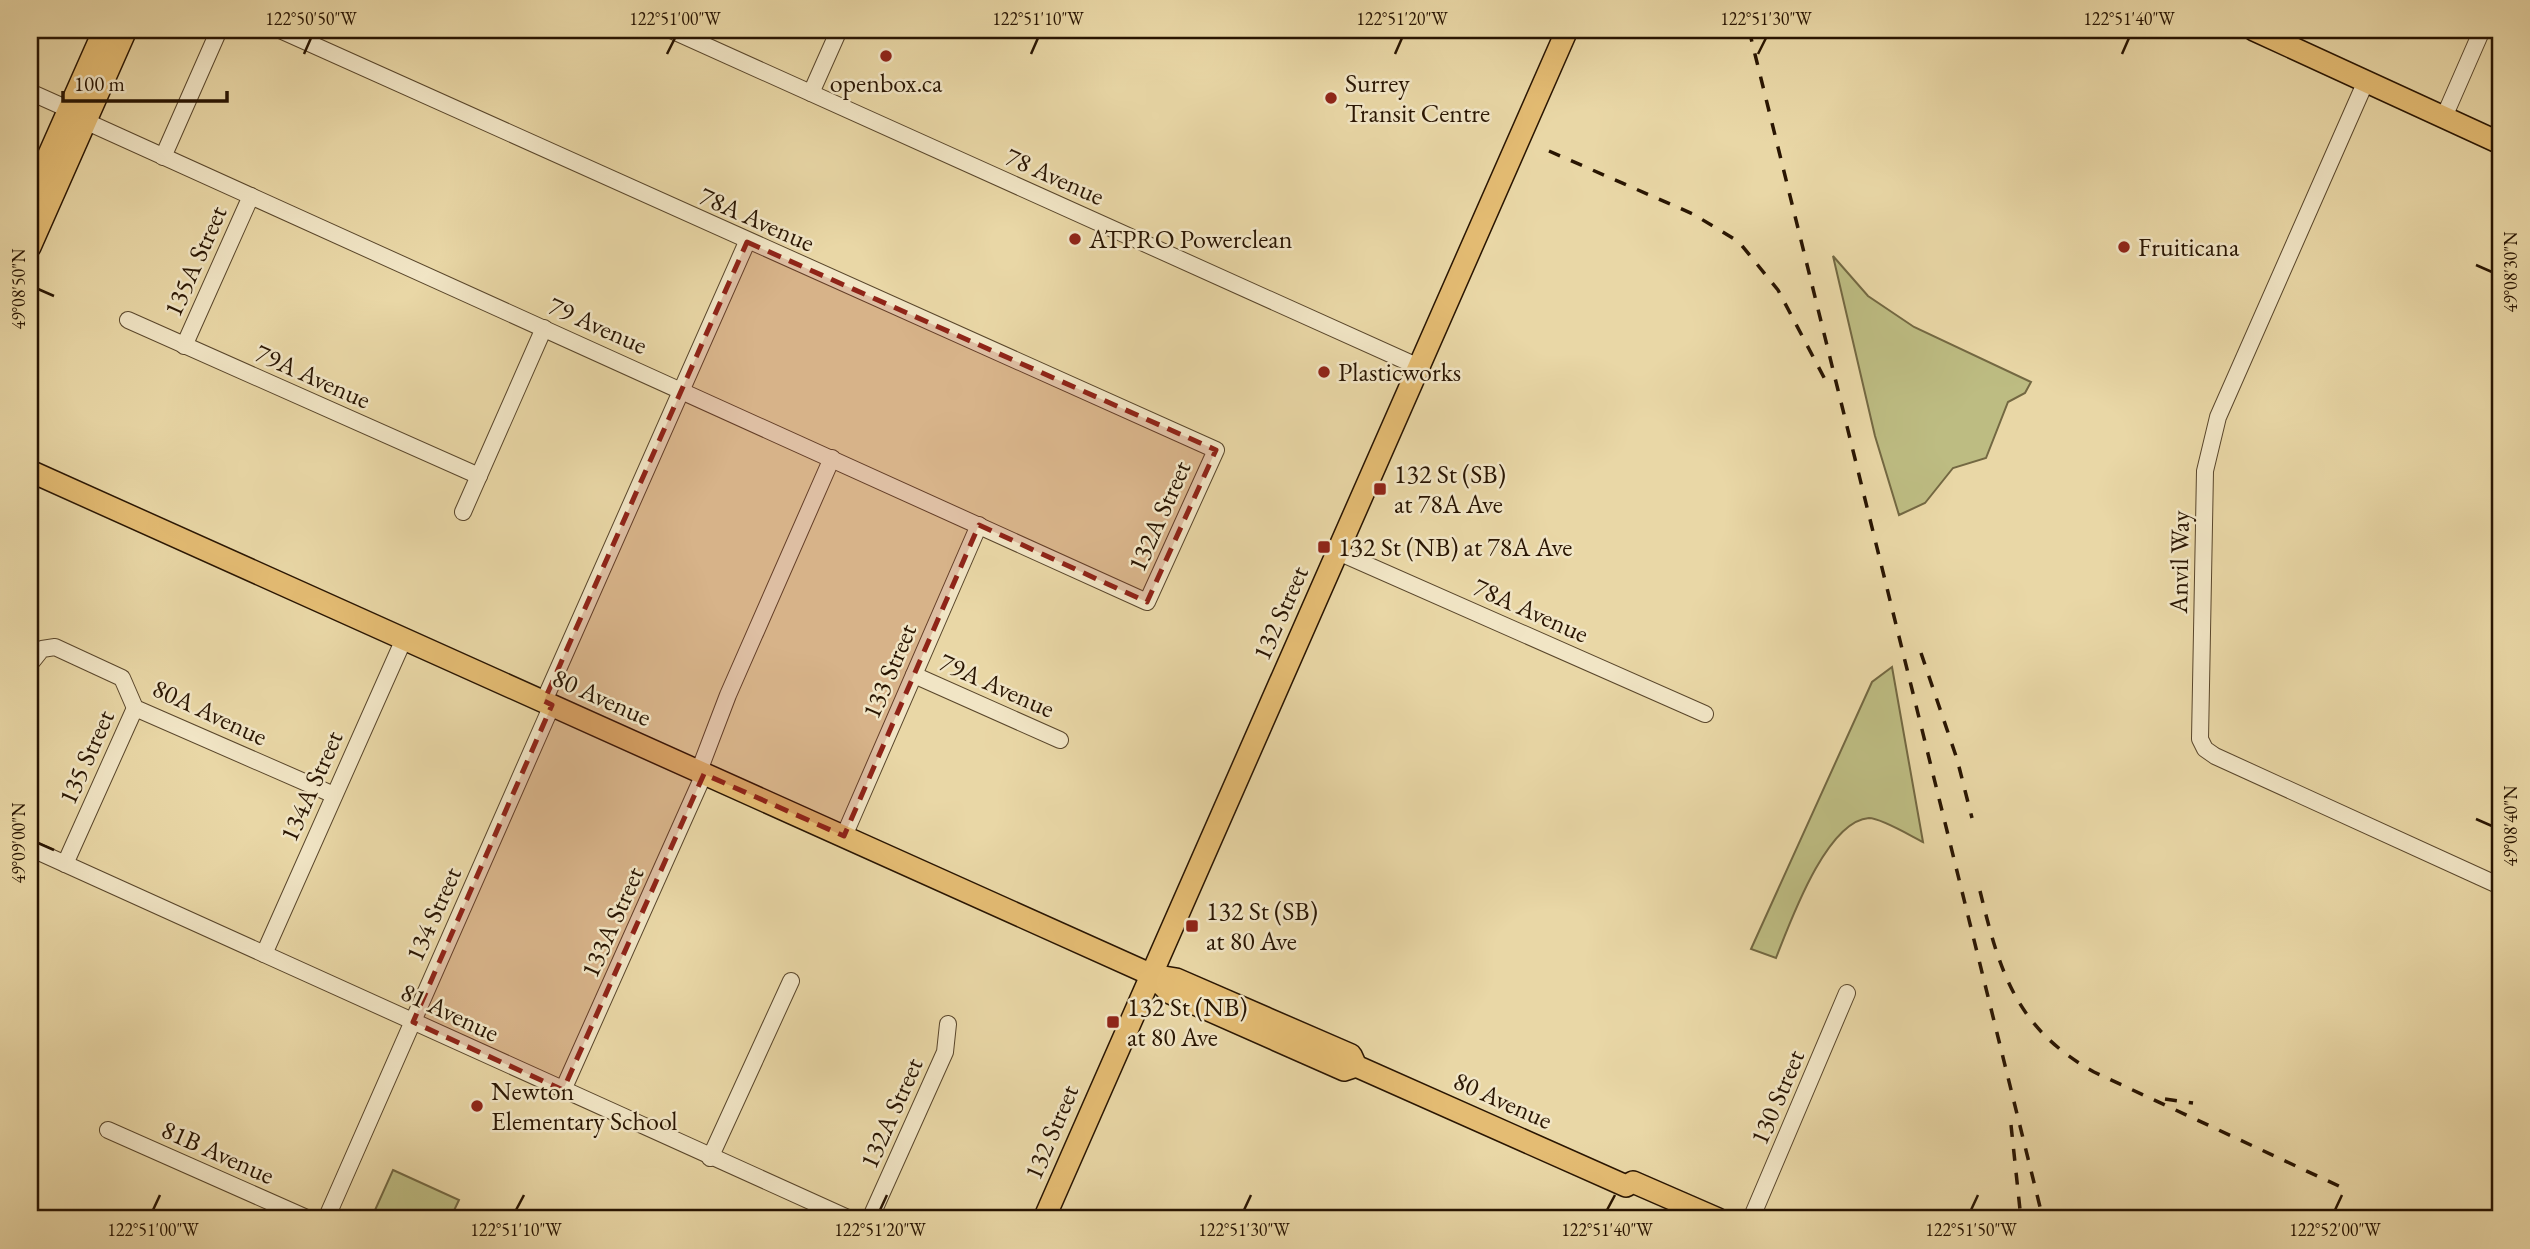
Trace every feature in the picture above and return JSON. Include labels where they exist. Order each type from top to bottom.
[{"type":"main road","points":[[30,247],[104,30]]},
{"type":"main road","points":[[30,197],[125,30]]},
{"type":"main road","name":"132 Street","points":[[1044,1219],[1567,30]]},
{"type":"main road","points":[[2254,30],[2500,143]]},
{"type":"main road","name":"80 Avenue","points":[[30,471],[1152,975],[1170,993],[1343,1070],[1356,1066],[1626,1186],[1631,1197],[1682,1219]]},
{"type":"main road","name":"80 Avenue","points":[[1626,1186],[1633,1182],[1718,1219]]},
{"type":"street","points":[[163,156],[219,30]]},
{"type":"street","name":"78A Avenue","points":[[280,30],[747,242],[1216,450]]},
{"type":"street","name":"78 Avenue","points":[[671,30],[1419,367]]},
{"type":"street","points":[[811,93],[839,30]]},
{"type":"street","points":[[2444,117],[2482,30]]},
{"type":"street","name":"Anvil Way","points":[[2366,81],[2219,416],[2209,445],[2205,471],[2200,739],[2205,748],[2215,756],[2500,886]]},
{"type":"street","name":"79 Avenue","points":[[30,92],[163,156],[1147,601]]},
{"type":"street","name":"135A Street","points":[[184,345],[251,196]]},
{"type":"street","name":"134 Street","points":[[326,1219],[747,242]]},
{"type":"street","name":"79A Avenue","points":[[128,320],[479,476]]},
{"type":"street","points":[[463,512],[544,328]]},
{"type":"street","name":"132A Street","points":[[1147,601],[1216,450]]},
{"type":"street","name":"133A Street","points":[[563,1090],[702,773],[728,695],[832,458]]},
{"type":"street","name":"133 Street","points":[[844,836],[979,525]]},
{"type":"street","name":"78A Avenue","points":[[1338,552],[1704,714]]},
{"type":"street","name":"134A Street","points":[[264,954],[404,639]]},
{"type":"street","name":"80A Avenue","points":[[30,664],[42,649],[55,647],[122,678],[135,708],[334,795]]},
{"type":"street","name":"79A Avenue","points":[[914,675],[1060,740]]},
{"type":"street","name":"135 Street","points":[[65,864],[135,708]]},
{"type":"street","name":"81 Avenue","points":[[30,848],[849,1219]]},
{"type":"street","points":[[710,1158],[791,981]]},
{"type":"street","name":"130 Street","points":[[1751,1219],[1847,993]]},
{"type":"street","name":"132A Street","points":[[870,1219],[945,1052],[948,1024]]},
{"type":"street","name":"81B Avenue","points":[[108,1130],[309,1219]]},
{"type":"highlighted area","points":[[747,242],[1216,450],[1147,602],[979,525],[844,836],[704,774],[563,1090],[413,1022],[552,705],[544,701]]},
{"type":"shaded area","points":[[1833,256],[1868,296],[1914,327],[2031,382],[2025,393],[2008,402],[1986,458],[1953,468],[1925,503],[1899,515],[1875,436]]},
{"type":"shaded area","points":[[1892,667],[1923,842],[1874,819],[1853,823],[1824,854],[1800,899],[1776,958],[1751,949],[1872,682]]},
{"type":"shaded area","points":[[393,1170],[459,1200],[450,1219],[371,1219]]},
{"type":"railway","points":[[1749,30],[2043,1219]]},
{"type":"railway","points":[[1549,151],[1693,214],[1739,242],[1778,290],[1829,387]]},
{"type":"railway","points":[[1921,653],[1957,759],[1972,818]]},
{"type":"railway","points":[[1980,891],[2004,973],[2015,996],[2046,1037],[2094,1072],[2341,1187]]},
{"type":"railway","points":[[2165,1099],[2193,1103]]},
{"type":"railway","points":[[2011,1125],[2021,1219]]},
{"type":"place","name":"openbox.ca","points":[[886,56]]},
{"type":"place","name":"Surrey Transit Centre","points":[[1331,98]]},
{"type":"place","name":"ATPRO Powerclean","points":[[1075,239]]},
{"type":"place","name":"Fruiticana","points":[[2124,247]]},
{"type":"place","name":"Plasticworks","points":[[1324,372]]},
{"type":"place","name":"132 St (SB) at 78A Ave","points":[[1380,489]]},
{"type":"place","name":"132 St (NB) at 78A Ave","points":[[1324,547]]},
{"type":"place","name":"132 St (SB) at 80 Ave","points":[[1192,926]]},
{"type":"place","name":"132 St (NB) at 80 Ave","points":[[1113,1022]]},
{"type":"place","name":"Newton Elementary School","points":[[477,1106]]}]
